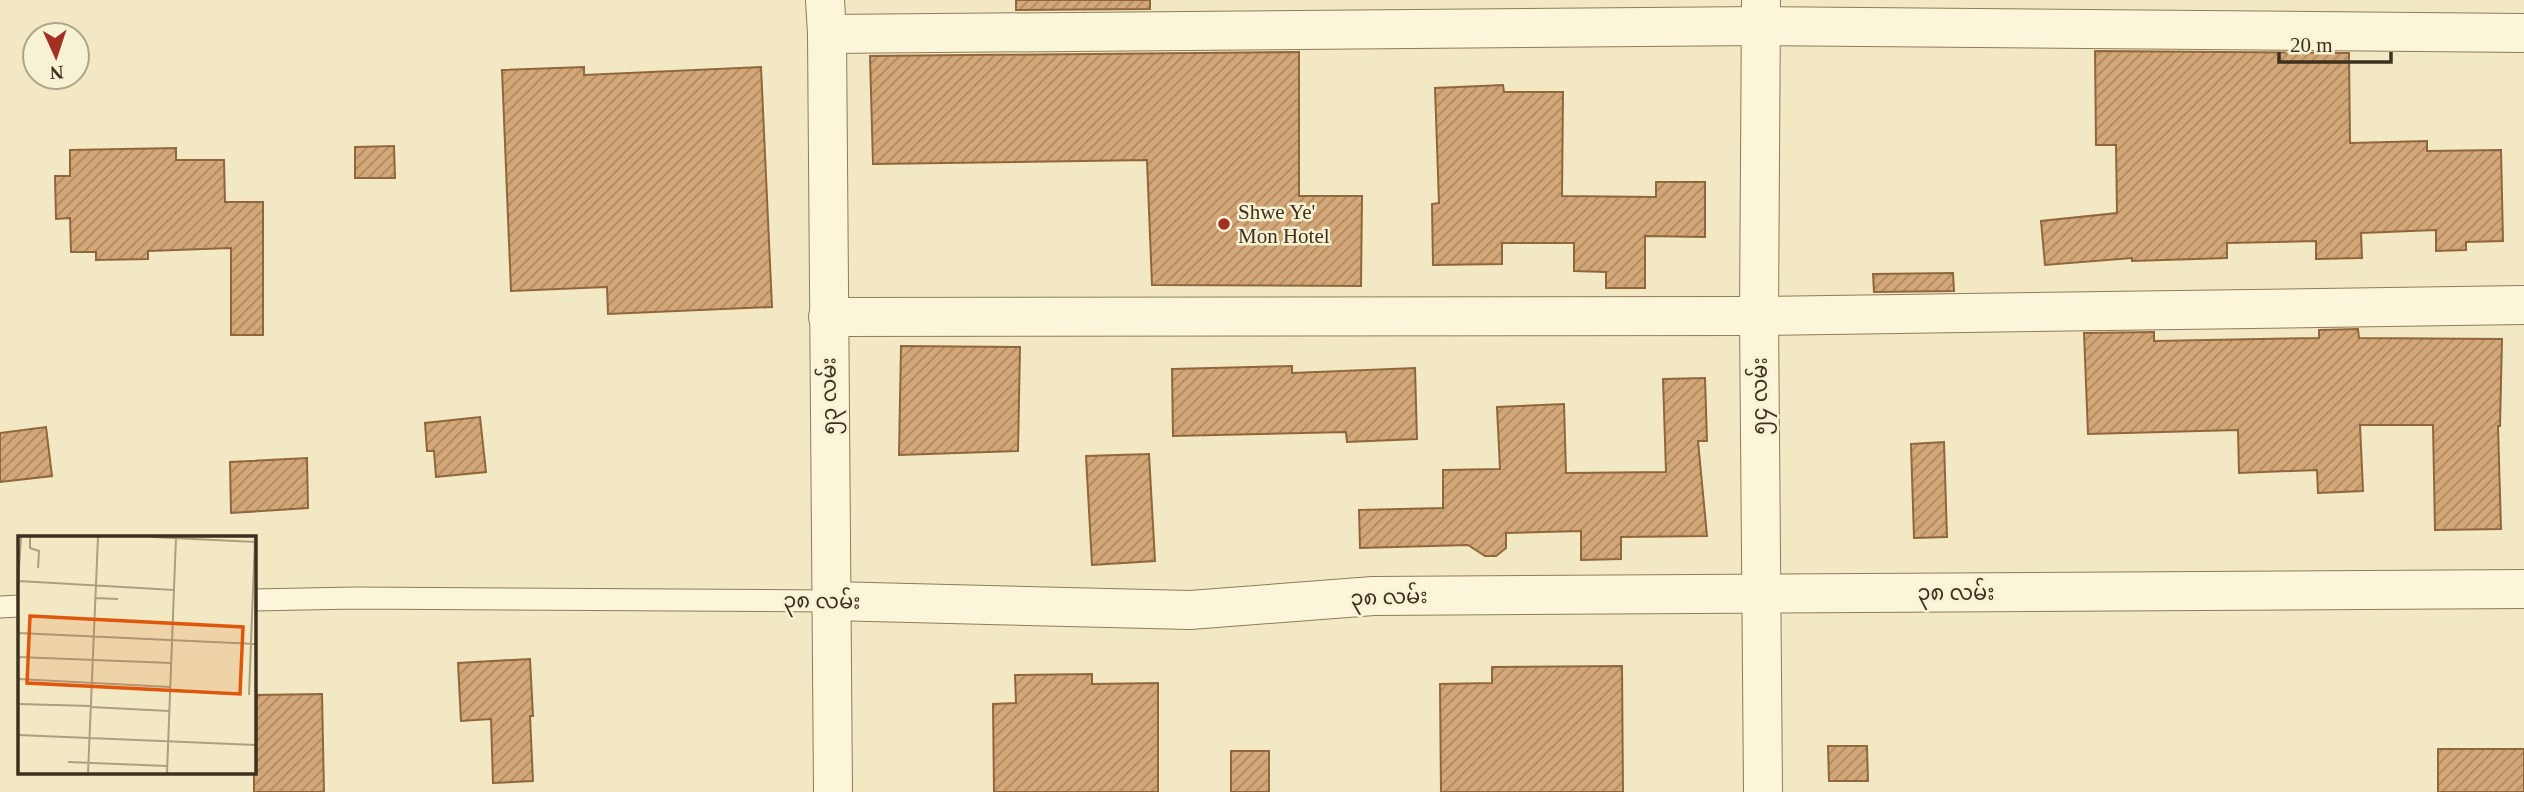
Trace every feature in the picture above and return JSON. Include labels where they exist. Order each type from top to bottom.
[{"type":"street","points":[[826,17],[1761,13],[2524,33]]},
{"type":"street","name":"၅၄ လမ်း","points":[[1761,13],[1759,316],[1763,792]]},
{"type":"street","name":"၅၃ လမ်း","points":[[826,17],[833,792]]},
{"type":"street","points":[[828,317],[1759,316],[2524,305]]},
{"type":"street","name":"၃၈ လမ်း","points":[[831,601],[1189,610],[1373,596],[2524,589]]},
{"type":"lane","name":"၃၈ လမ်း","points":[[256,600],[368,598],[831,601]]},
{"type":"lane","points":[[0,607],[18,606]]},
{"type":"building","points":[[1016,0],[1150,0],[1150,9],[1016,10]]},
{"type":"building","points":[[2095,51],[2349,53],[2350,143],[2427,141],[2427,151],[2501,150],[2503,241],[2466,242],[2466,250],[2436,251],[2436,230],[2361,233],[2362,258],[2316,259],[2316,241],[2227,243],[2227,258],[2132,261],[2132,258],[2045,265],[2041,221],[2117,213],[2116,145],[2096,145]]},
{"type":"building","name":"Shwe Ye' Mon Hotel","points":[[1299,52],[1299,196],[1362,196],[1361,286],[1152,285],[1147,160],[873,164],[870,56]]},
{"type":"building","points":[[584,67],[584,75],[761,67],[772,307],[608,314],[607,287],[511,291],[502,70]]},
{"type":"building","points":[[1503,85],[1504,92],[1563,92],[1562,196],[1656,197],[1656,182],[1705,182],[1705,237],[1645,236],[1645,288],[1606,288],[1606,272],[1574,271],[1574,243],[1502,243],[1502,264],[1433,265],[1432,204],[1439,203],[1435,88]]},
{"type":"building","points":[[394,146],[395,178],[355,178],[355,147]]},
{"type":"building","points":[[176,148],[176,160],[224,160],[225,202],[263,202],[263,335],[231,335],[231,248],[148,251],[148,259],[96,260],[96,252],[71,252],[70,218],[56,219],[55,176],[70,176],[70,150]]},
{"type":"building","points":[[1953,273],[1954,291],[1874,292],[1873,274]]},
{"type":"building","points":[[2358,329],[2359,338],[2502,339],[2498,426],[2501,529],[2435,530],[2433,425],[2360,425],[2363,491],[2318,493],[2317,470],[2239,473],[2238,430],[2088,434],[2084,333],[2154,332],[2154,341],[2319,338],[2319,330]]},
{"type":"building","points":[[901,346],[1020,347],[1018,451],[899,455]]},
{"type":"building","points":[[1292,366],[1292,373],[1415,368],[1417,439],[1347,442],[1346,432],[1173,436],[1172,369]]},
{"type":"building","points":[[1705,378],[1707,441],[1698,441],[1707,536],[1621,537],[1621,559],[1581,560],[1581,531],[1506,533],[1506,548],[1496,556],[1485,556],[1468,545],[1360,548],[1359,510],[1443,508],[1443,470],[1500,469],[1497,407],[1564,404],[1566,473],[1666,472],[1663,379]]},
{"type":"building","points":[[480,417],[486,472],[436,477],[434,451],[427,451],[425,423]]},
{"type":"building","points":[[46,427],[52,476],[0,482],[0,433]]},
{"type":"building","points":[[1944,442],[1947,537],[1914,538],[1911,444]]},
{"type":"building","points":[[1149,454],[1155,561],[1092,565],[1086,456]]},
{"type":"building","points":[[307,458],[308,508],[231,513],[230,462]]},
{"type":"building","points":[[530,659],[533,781],[493,783],[491,719],[461,721],[458,663]]},
{"type":"building","points":[[1622,666],[1623,792],[1441,792],[1440,684],[1492,683],[1492,667]]},
{"type":"building","points":[[1092,674],[1092,684],[1158,683],[1158,792],[994,792],[993,704],[1016,703],[1015,675]]},
{"type":"building","points":[[322,694],[324,792],[254,792],[256,695]]},
{"type":"building","points":[[1828,746],[1867,746],[1868,781],[1829,781]]},
{"type":"building","points":[[2438,749],[2524,749],[2524,792],[2438,792]]},
{"type":"building","points":[[1231,751],[1269,751],[1269,792],[1231,792]]},
{"type":"place","name":"Shwe Ye' Mon Hotel","points":[[1224,224]]}]
